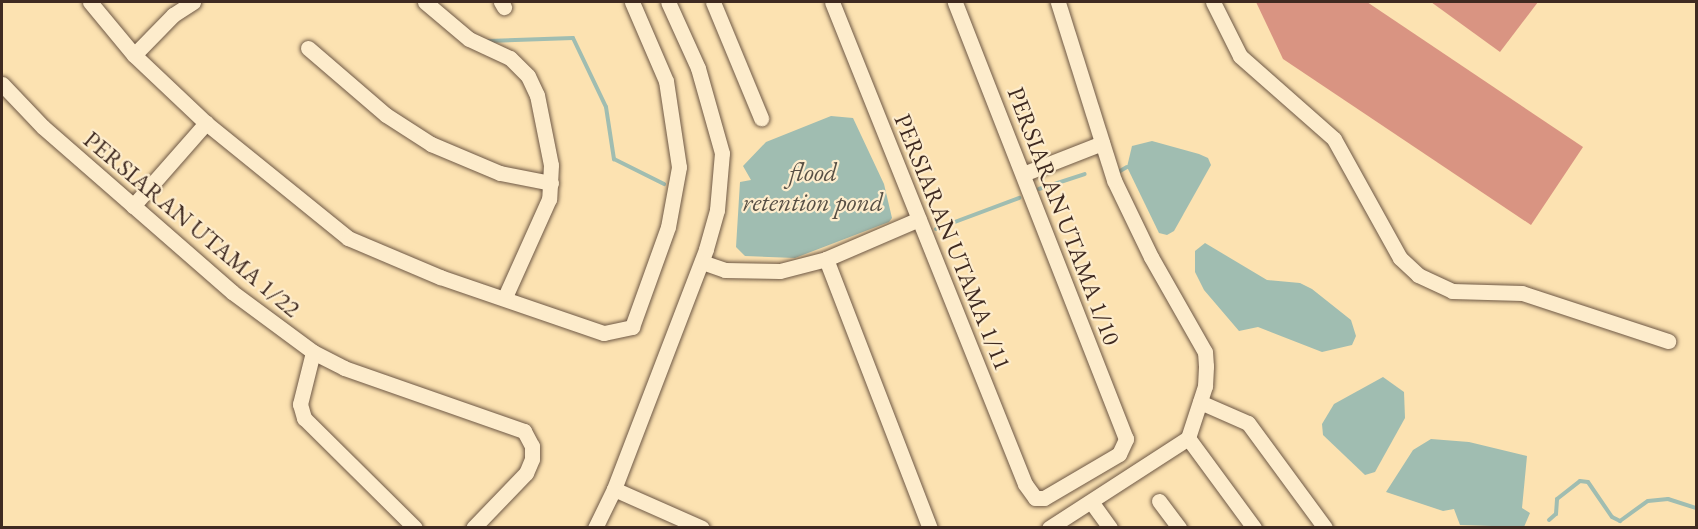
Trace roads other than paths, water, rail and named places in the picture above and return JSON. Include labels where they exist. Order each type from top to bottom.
[{"type":"street","points":[[90,2],[134,55],[206,123],[348,238],[440,277],[505,297],[595,331],[612,333],[632,327],[668,226],[679,167],[666,81],[632,2]]},
{"type":"street","points":[[134,55],[173,15],[193,2]]},
{"type":"street","points":[[425,2],[469,39],[510,58],[528,76],[549,143],[551,183],[544,213],[505,297]]},
{"type":"street","points":[[595,528],[614,489],[702,262],[717,210],[722,153],[698,68],[668,2]]},
{"type":"street","points":[[713,2],[761,118]]},
{"type":"street","name":"PERSIARAN UTAMA 1/11","points":[[832,2],[1025,484],[1035,498]]},
{"type":"street","name":"PERSIARAN UTAMA 1/10","points":[[955,2],[1124,432],[1124,448],[1053,496],[1035,498]]},
{"type":"street","points":[[1049,528],[1092,503],[1188,438],[1205,386],[1205,352],[1151,257],[1114,180],[1058,2]]},
{"type":"street","points":[[1213,2],[1240,56],[1334,139],[1400,258],[1418,275],[1452,291],[1522,293],[1668,341]]},
{"type":"street","points":[[308,48],[393,120],[431,144],[501,173],[551,183]]},
{"type":"street","name":"PERSIARAN UTAMA 1/22","points":[[2,84],[43,127],[251,308],[314,352],[344,368],[524,431],[531,438],[532,459],[526,473],[473,528]]},
{"type":"street","points":[[133,206],[206,123]]},
{"type":"street","points":[[1023,174],[1102,143]]},
{"type":"street","points":[[702,262],[725,270],[759,274],[826,260],[919,219]]},
{"type":"street","points":[[826,260],[930,528]]},
{"type":"street","points":[[314,352],[300,404],[304,418],[414,528]]},
{"type":"street","points":[[1200,402],[1248,423],[1325,528]]},
{"type":"street","points":[[1188,438],[1254,528]]},
{"type":"street","points":[[614,489],[702,528]]},
{"type":"street","points":[[1159,501],[1179,528]]},
{"type":"street","points":[[1092,503],[1110,528]]},
{"type":"water","name":"flood retention pond","points":[[831,116],[853,118],[884,184],[892,218],[889,222],[795,258],[745,256],[736,247],[740,182],[751,180],[743,166],[766,142]]},
{"type":"water","points":[[1152,141],[1199,154],[1208,158],[1211,165],[1174,231],[1167,235],[1159,233],[1127,167],[1132,146]]},
{"type":"water","points":[[1205,243],[1267,280],[1300,283],[1312,289],[1351,320],[1356,336],[1352,345],[1322,352],[1258,327],[1239,331],[1204,290],[1195,272],[1195,251]]},
{"type":"water","points":[[1383,377],[1404,392],[1405,418],[1375,472],[1365,475],[1323,435],[1322,424],[1334,404]]},
{"type":"water","points":[[1431,439],[1469,442],[1527,456],[1522,508],[1530,513],[1524,527],[1460,525],[1454,509],[1443,511],[1386,492],[1413,450]]},
{"type":"waterway","points":[[488,41],[573,38],[606,107],[614,159],[664,184]]},
{"type":"waterway","points":[[1120,171],[1127,167]]},
{"type":"waterway","points":[[1039,189],[1085,174]]},
{"type":"waterway","points":[[936,229],[1019,198]]},
{"type":"waterway","points":[[1549,520],[1556,514],[1557,499],[1580,481],[1588,482],[1612,517],[1620,521],[1648,501],[1668,499],[1696,508]]}]
